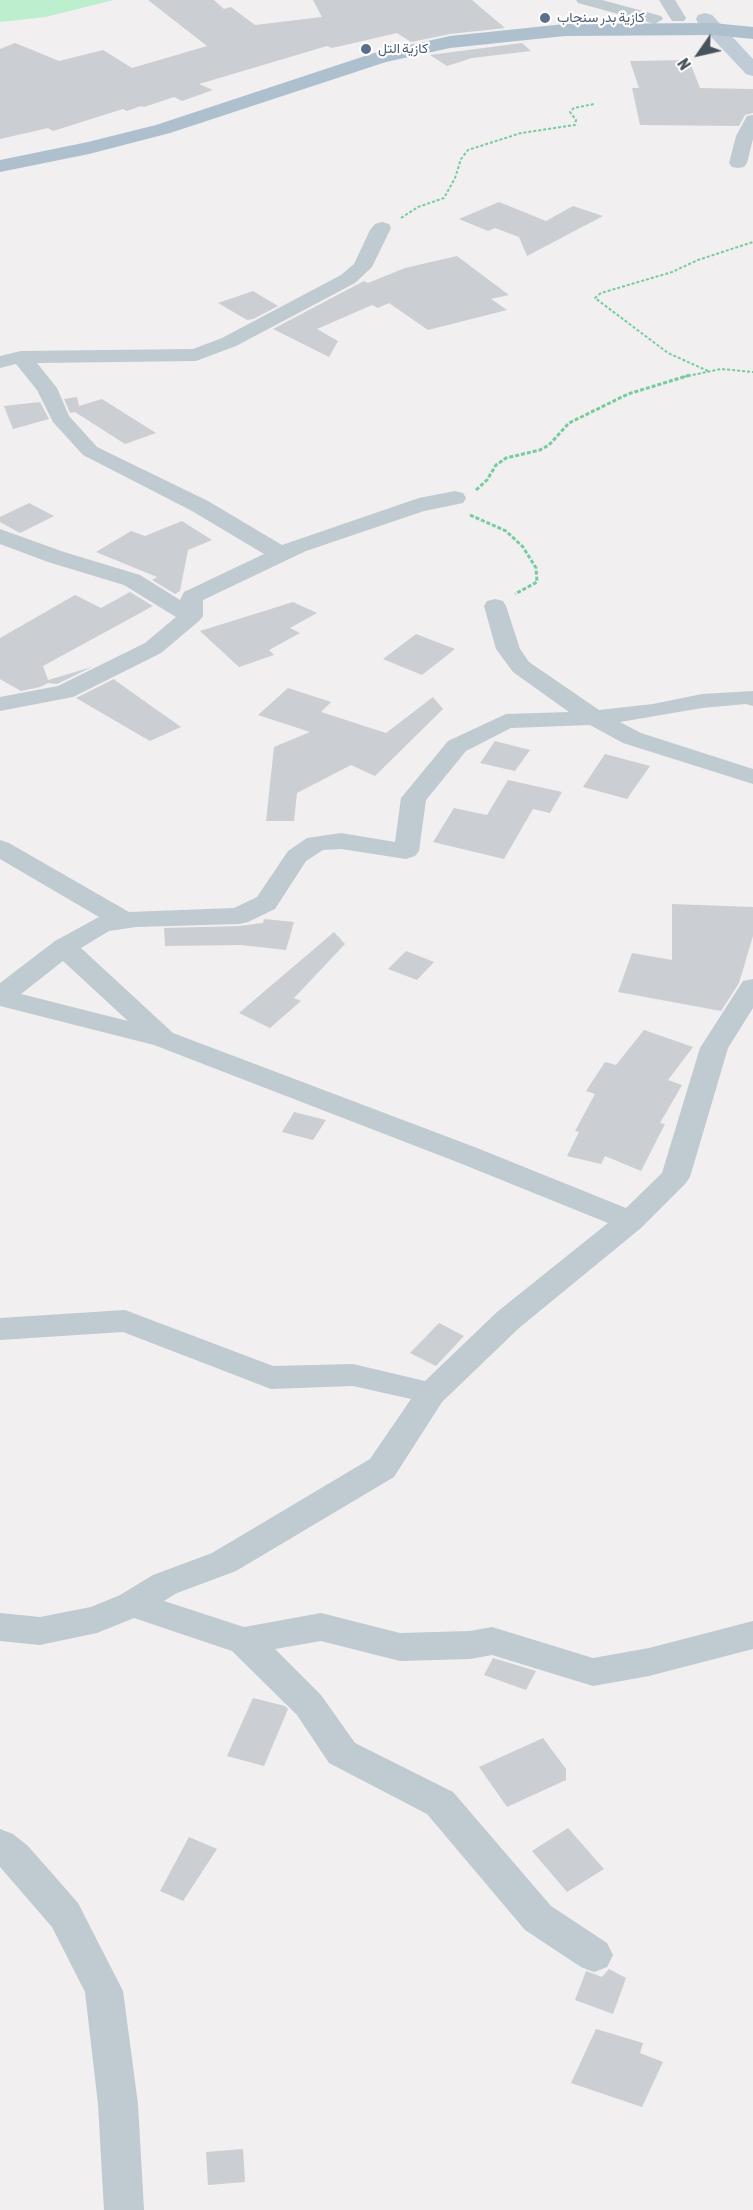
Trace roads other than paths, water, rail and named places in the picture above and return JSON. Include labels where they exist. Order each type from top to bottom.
[{"type":"main road","points":[[0,156],[156,121],[340,61],[425,39],[518,26],[678,18],[752,29]]},
{"type":"main road","points":[[0,166],[89,148],[163,129],[381,57],[450,42],[565,30],[709,24]]},
{"type":"street","points":[[584,0],[655,19]]},
{"type":"street","points":[[667,0],[678,18]]},
{"type":"street","points":[[709,24],[753,70]]},
{"type":"street","points":[[738,163],[745,136],[753,120]]},
{"type":"street","points":[[10,360],[196,355],[229,342],[348,279],[362,267],[382,228]]},
{"type":"street","points":[[10,360],[47,388],[60,418],[90,451],[200,506],[281,554]]},
{"type":"street","points":[[0,704],[64,693],[153,648],[191,616],[192,597],[298,546],[418,505],[446,500]]},
{"type":"street","points":[[0,536],[56,557],[132,579],[191,616]]},
{"type":"street","points":[[503,601],[508,649],[521,667],[594,718],[632,738],[753,777]]},
{"type":"street","points":[[0,997],[64,947],[102,924],[239,916],[266,903],[297,855],[316,843],[342,841],[406,851],[414,798],[438,772],[457,746],[506,720],[594,718],[653,711],[702,701],[748,697],[753,699]]},
{"type":"street","points":[[0,848],[125,921]]},
{"type":"street","points":[[64,947],[163,1039]]},
{"type":"street","points":[[0,1627],[40,1630],[97,1619],[132,1604],[165,1584],[224,1562],[382,1468],[431,1394],[507,1320],[630,1221],[675,1178],[714,1048],[753,987]]},
{"type":"street","points":[[0,997],[163,1039],[476,1158],[630,1221]]},
{"type":"street","points":[[0,1329],[125,1321],[271,1378],[353,1375],[431,1394]]},
{"type":"street","points":[[132,1604],[244,1641],[309,1706],[342,1753],[440,1803],[538,1918],[594,1955]]},
{"type":"street","points":[[244,1641],[321,1627],[400,1647],[470,1645],[492,1641],[593,1672],[649,1662],[753,1635]]},
{"type":"street","points":[[0,1845],[15,1857],[64,1915],[104,1991],[118,2104],[124,2210]]},
{"type":"place","name":"كازية بدر سنجاب","points":[[545,18]]},
{"type":"place","name":"كازية التل","points":[[366,49]]}]
